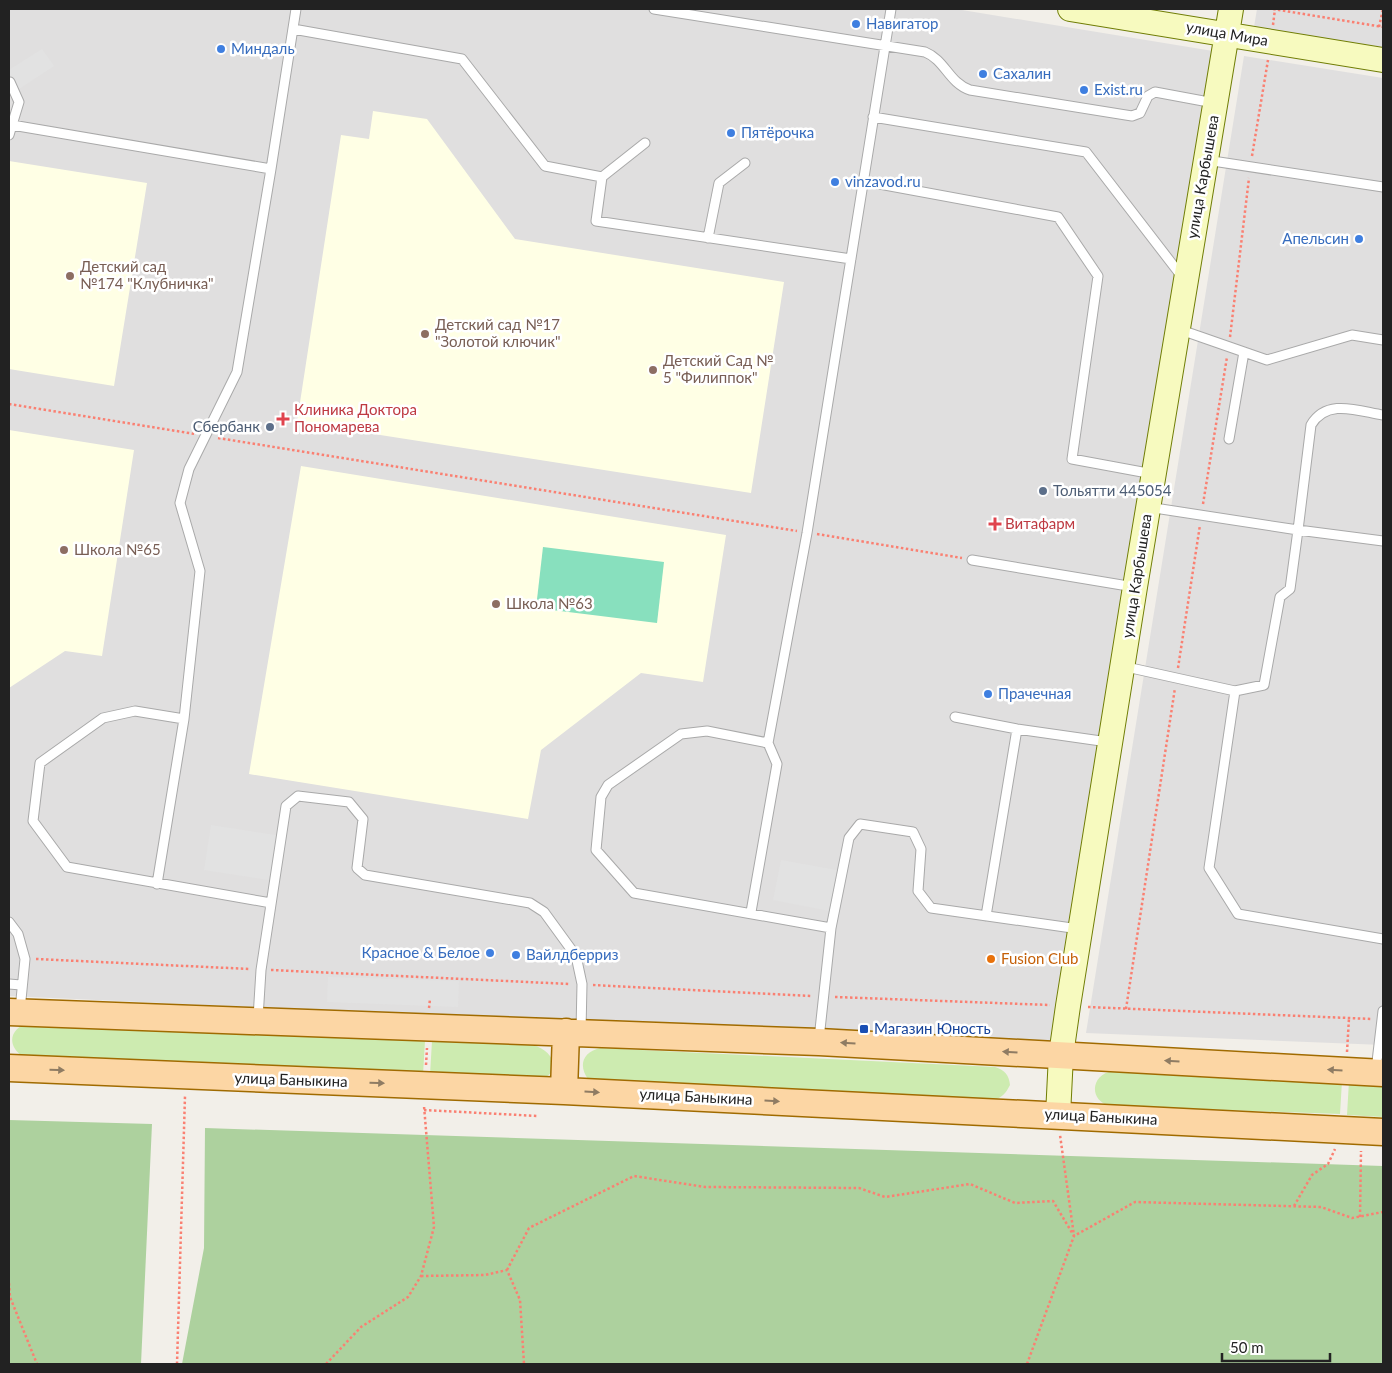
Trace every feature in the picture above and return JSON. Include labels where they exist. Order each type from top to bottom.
[{"type":"main road","points":[[14,1012],[819,1042],[1380,1072]]},
{"type":"main road","points":[[564,1091],[574,1033]]},
{"type":"main road","name":"улица Баныкина","points":[[9,1068],[185,1076],[424,1098],[564,1091],[1383,1132]]},
{"type":"street","name":"улица Мира","points":[[1070,9],[1383,60]]},
{"type":"street","name":"улица Карбышева","points":[[1058,1115],[1061,1055],[1068,1006],[1122,666],[1231,9]]},
{"type":"lane","points":[[157,884],[184,719],[200,571],[180,504],[189,469],[237,372],[296,9]]},
{"type":"lane","points":[[654,9],[924,52],[933,55],[961,87],[970,90],[1132,116],[1140,113],[1148,96],[1155,92],[1216,103]]},
{"type":"lane","points":[[751,912],[777,764],[768,743],[807,533],[891,9]]},
{"type":"lane","points":[[292,29],[462,59],[545,166],[602,177]]},
{"type":"lane","points":[[9,135],[19,102],[9,81],[20,81]]},
{"type":"lane","points":[[873,117],[1086,152],[1186,282]]},
{"type":"lane","points":[[12,124],[271,169]]},
{"type":"lane","points":[[645,143],[602,177],[596,221],[851,259]]},
{"type":"lane","points":[[1206,160],[1383,187]]},
{"type":"lane","points":[[708,238],[719,183],[745,163]]},
{"type":"lane","points":[[863,181],[1058,217],[1098,276],[1072,460],[1154,474]]},
{"type":"lane","points":[[1178,329],[1267,360],[1352,335],[1383,340]]},
{"type":"lane","points":[[1229,439],[1244,352]]},
{"type":"lane","points":[[1122,666],[1236,691],[1264,685],[1280,596],[1290,589],[1311,425],[1315,418],[1328,410],[1337,408],[1383,415]]},
{"type":"lane","points":[[1148,507],[1383,541]]},
{"type":"lane","points":[[972,560],[1135,587]]},
{"type":"lane","points":[[1236,691],[1209,868],[1238,914],[1383,939]]},
{"type":"lane","points":[[184,719],[135,711],[103,718],[40,763],[33,821],[67,867],[271,903]]},
{"type":"lane","points":[[955,717],[1017,729],[1110,743]]},
{"type":"lane","points":[[986,916],[1017,729]]},
{"type":"lane","points":[[768,743],[707,731],[681,734],[608,785],[601,797],[596,850],[634,893],[751,912],[832,928]]},
{"type":"lane","points":[[258,1021],[260,970],[286,806],[298,796],[349,802],[363,819],[357,868],[365,875],[530,903],[544,912],[576,956],[582,984],[574,1033]]},
{"type":"lane","points":[[819,1042],[832,928],[849,838],[860,824],[913,832],[921,849],[918,891],[931,908],[1081,930]]},
{"type":"lane","points":[[9,922],[18,934],[25,959],[14,1012]]},
{"type":"lane","points":[[9,984],[21,985]]},
{"type":"lane","points":[[1380,1072],[1383,1015]]},
{"type":"path","points":[[1272,9],[1383,27]]},
{"type":"path","points":[[1379,27],[1383,9]]},
{"type":"path","points":[[9,404],[972,560]]},
{"type":"path","points":[[25,959],[824,997],[1349,1018],[1383,1015]]},
{"type":"path","points":[[326,1364],[361,1327],[408,1297],[421,1276],[434,1227],[424,1098],[430,999]]},
{"type":"path","points":[[1347,1054],[1349,1018]]},
{"type":"path","points":[[177,1364],[185,1076]]},
{"type":"path","points":[[424,1098],[538,1116]]},
{"type":"path","points":[[1027,1364],[1074,1236],[1058,1115]]},
{"type":"path","points":[[1294,1206],[1312,1175],[1328,1164],[1336,1148]]},
{"type":"path","points":[[1360,1217],[1361,1149]]},
{"type":"path","points":[[507,1270],[529,1228],[634,1176],[705,1187],[859,1188],[885,1197],[970,1184],[1015,1203],[1053,1201],[1074,1236]]},
{"type":"path","points":[[1074,1236],[1135,1202],[1321,1207],[1352,1218],[1383,1212]]},
{"type":"path","points":[[421,1276],[485,1274],[507,1270]]},
{"type":"path","points":[[507,1270],[520,1300],[524,1364]]},
{"type":"path","points":[[9,1283],[10,1297],[37,1364]]},
{"type":"shaded area","points":[[9,9],[956,9],[1213,51],[1052,1043],[9,996]]},
{"type":"shaded area","points":[[1257,9],[1383,9],[1383,47],[1254,27]]},
{"type":"shaded area","points":[[42,49],[54,66],[19,89],[9,70]]},
{"type":"shaded area","points":[[1244,56],[1383,78],[1383,1045],[1086,1033]]},
{"type":"shaded area","points":[[373,111],[427,119],[515,239],[784,282],[751,493],[297,422],[341,135],[369,139]]},
{"type":"shaded area","name":"Детский сад №174 \"Клубничка\"","points":[[9,161],[147,183],[114,386],[9,369]]},
{"type":"shaded area","name":"Школа №65","points":[[9,430],[134,450],[102,656],[65,651],[9,688]]},
{"type":"shaded area","name":"Школа №63","points":[[301,466],[726,535],[703,682],[641,673],[541,750],[528,819],[249,774]]},
{"type":"shaded area","points":[[211,825],[282,836],[275,881],[204,870]]},
{"type":"shaded area","points":[[781,860],[842,871],[835,912],[773,900]]},
{"type":"shaded area","points":[[328,977],[459,981],[458,1007],[327,1002]]},
{"type":"green space","points":[[543,547],[664,562],[657,623],[536,608]]},
{"type":"green space","points":[[30,1023],[425,1041],[423,1075],[24,1057],[14,1048],[12,1038],[18,1029]]},
{"type":"green space","points":[[432,1041],[533,1045],[550,1055],[554,1065],[549,1075],[542,1079],[430,1075]]},
{"type":"green space","points":[[600,1048],[995,1067],[1006,1073],[1010,1085],[1003,1095],[993,1100],[588,1079],[583,1069],[584,1060],[594,1050]]},
{"type":"green space","points":[[1113,1071],[1342,1081],[1340,1114],[1110,1106],[1098,1098],[1095,1093],[1095,1087],[1100,1077]]},
{"type":"green space","points":[[1349,1081],[1383,1083],[1383,1117],[1347,1115]]},
{"type":"green space","points":[[9,1120],[152,1124],[141,1364],[9,1364]]},
{"type":"green space","points":[[205,1128],[1383,1166],[1383,1364],[182,1364],[204,1248]]},
{"type":"place","name":"Навигатор","points":[[856,24]]},
{"type":"place","name":"Миндаль","points":[[221,49]]},
{"type":"place","name":"Сахалин","points":[[983,74]]},
{"type":"place","name":"Exist.ru","points":[[1084,90]]},
{"type":"place","name":"Пятёрочка","points":[[731,133]]},
{"type":"place","name":"vinzavod.ru","points":[[835,182]]},
{"type":"place","name":"Апельсин","points":[[1359,239]]},
{"type":"place","name":"Детский сад №174 \"Клубничка\"","points":[[70,276]]},
{"type":"place","name":"Детский сад №17 \"Золотой ключик\"","points":[[425,334]]},
{"type":"place","name":"Детский Сад № 5 \"Филиппок\"","points":[[653,370]]},
{"type":"place","name":"Клиника Доктора Пономарева","points":[[283,419]]},
{"type":"place","name":"Сбербанк","points":[[270,427]]},
{"type":"place","name":"Тольятти 445054","points":[[1043,491]]},
{"type":"place","name":"Витафарм","points":[[995,524]]},
{"type":"place","name":"Школа №65","points":[[64,550]]},
{"type":"place","name":"Школа №63","points":[[496,604]]},
{"type":"place","name":"Прачечная","points":[[988,694]]},
{"type":"place","name":"Красное & Белое","points":[[490,953]]},
{"type":"place","name":"Вайлдберриз","points":[[516,955]]},
{"type":"place","name":"Fusion Club","points":[[991,959]]},
{"type":"place","name":"Магазин Юность","points":[[864,1029]]}]
